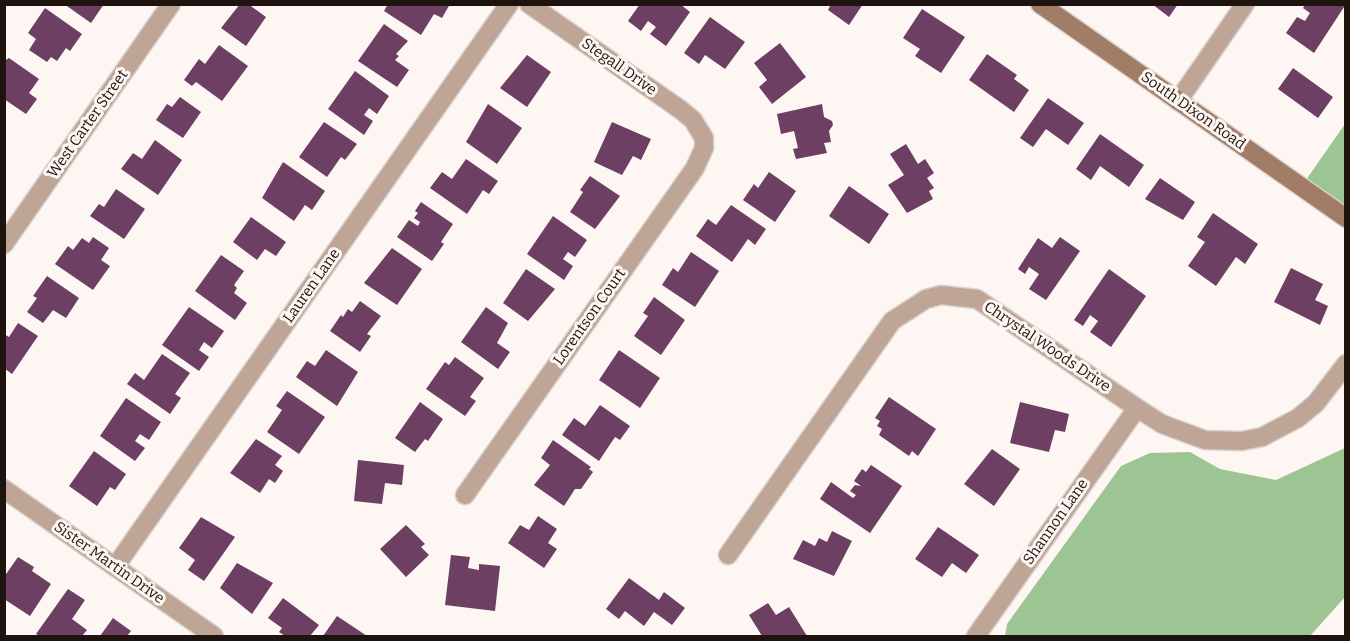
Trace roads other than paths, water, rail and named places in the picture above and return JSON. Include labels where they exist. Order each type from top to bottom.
[{"type":"main road","name":"South Dixon Road","points":[[1040,4],[1346,218]]},
{"type":"street","name":"West Carter Street","points":[[4,244],[171,4]]},
{"type":"street","name":"Lauren Lane","points":[[115,567],[509,4]]},
{"type":"street","name":"Stegall Drive","points":[[529,4],[681,110],[693,120],[703,136]]},
{"type":"street","points":[[1179,101],[1245,4]]},
{"type":"street","name":"Lorentson Court","points":[[465,495],[695,168],[705,148],[703,136]]},
{"type":"street","name":"Chrystal Woods Drive","points":[[728,555],[892,321],[926,299],[941,295],[977,299],[1162,424],[1205,440],[1252,439],[1298,418],[1316,403],[1346,363]]},
{"type":"street","name":"Shannon Lane","points":[[976,636],[1137,408]]},
{"type":"street","name":"Sister Martin Drive","points":[[4,489],[214,636]]}]
